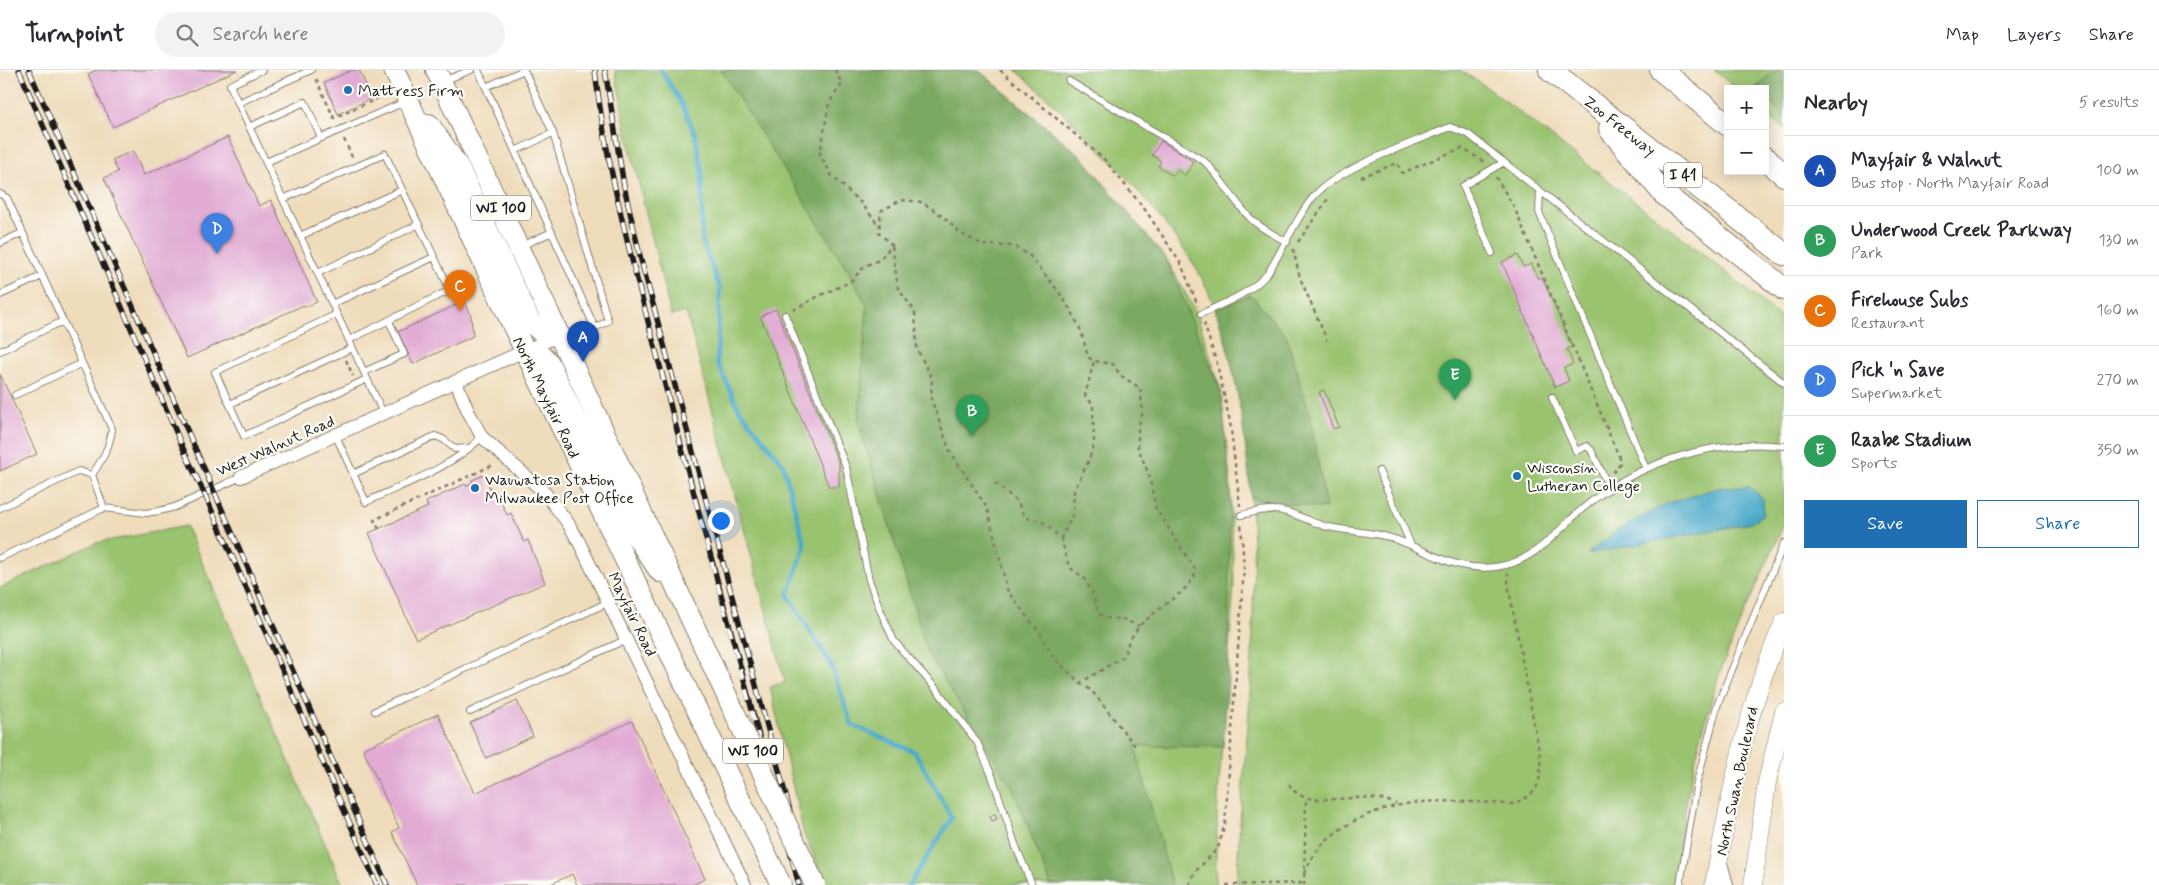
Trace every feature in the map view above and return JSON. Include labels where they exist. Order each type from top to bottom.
[{"type":"highway","name":"Zoo Freeway","points":[[1550,70],[1784,254]]},
{"type":"highway","points":[[1661,70],[1724,122]]},
{"type":"highway","points":[[1583,95],[1664,194],[1784,288]]},
{"type":"highway","points":[[1769,156],[1784,165]]},
{"type":"highway","points":[[1769,162],[1784,175]]},
{"type":"main road","name":"North Mayfair Road","points":[[394,70],[402,96],[781,885]]},
{"type":"main road","name":"WI 100","points":[[439,76],[816,885]]},
{"type":"main road","points":[[402,96],[458,166],[530,321],[538,331],[544,334],[560,335]]},
{"type":"main road","points":[[525,352],[539,353],[549,363],[624,519],[640,545],[688,612]]},
{"type":"main road","name":"North Swan Boulevard","points":[[1714,885],[1732,786],[1754,701],[1784,622]]},
{"type":"main road","name":"North Swan Boulevard","points":[[1753,885],[1767,782],[1784,712]]},
{"type":"street","name":"West Walnut Road","points":[[241,478],[560,335]]},
{"type":"street","name":"Mayfair Road","points":[[456,382],[468,411],[482,437],[531,478],[558,509],[579,542],[628,639],[745,885]]},
{"type":"street","points":[[1718,860],[1725,885]]},
{"type":"lane","points":[[262,70],[230,85],[384,415]]},
{"type":"lane","points":[[238,102],[311,70]]},
{"type":"lane","points":[[439,76],[471,70]]},
{"type":"lane","points":[[478,70],[595,328],[608,321],[553,133],[524,70],[486,87]]},
{"type":"lane","points":[[1069,81],[1204,161],[1250,218],[1268,232],[1287,242]]},
{"type":"lane","points":[[266,162],[321,138],[402,96]]},
{"type":"lane","points":[[250,128],[305,102],[321,138]]},
{"type":"lane","points":[[1201,314],[1248,292],[1259,283],[1316,194],[1356,168],[1450,127],[1468,134],[1784,383]]},
{"type":"lane","points":[[515,151],[553,133]]},
{"type":"lane","points":[[283,199],[385,154],[450,290],[349,340]]},
{"type":"lane","points":[[1492,253],[1463,186],[1492,171],[1504,162]]},
{"type":"lane","points":[[300,236],[402,190]]},
{"type":"lane","points":[[1540,191],[1539,212],[1646,469]]},
{"type":"lane","points":[[0,194],[6,198],[112,428],[111,440],[105,455],[92,475]]},
{"type":"lane","points":[[318,273],[419,224]]},
{"type":"lane","points":[[519,247],[552,232]]},
{"type":"lane","points":[[0,243],[22,233]]},
{"type":"lane","points":[[332,304],[434,257]]},
{"type":"lane","points":[[0,295],[42,276]]},
{"type":"lane","points":[[337,314],[215,372],[244,436],[366,376],[404,354],[388,321]]},
{"type":"lane","points":[[785,315],[846,467],[870,580],[894,642],[938,692],[977,742],[992,776],[1016,847],[1032,885]]},
{"type":"lane","points":[[0,351],[63,321]]},
{"type":"lane","points":[[230,404],[352,348]]},
{"type":"lane","points":[[15,396],[82,363]]},
{"type":"lane","points":[[1552,397],[1576,451],[1587,446],[1610,489]]},
{"type":"lane","points":[[336,436],[366,502],[452,461],[482,437]]},
{"type":"lane","points":[[353,474],[434,436],[443,439],[455,449],[470,448]]},
{"type":"lane","points":[[1240,512],[1282,511],[1328,527],[1386,536],[1458,566],[1474,568],[1507,564],[1525,559],[1538,550],[1580,511],[1610,489],[1646,469],[1674,459],[1722,447],[1744,444],[1784,446]]},
{"type":"lane","points":[[0,508],[79,471],[92,475]]},
{"type":"lane","points":[[1379,471],[1412,546]]},
{"type":"lane","points":[[0,558],[104,508],[92,475]]},
{"type":"lane","name":"West Walnut Road","points":[[104,508],[146,513],[159,512],[175,507],[241,478]]},
{"type":"lane","points":[[1680,885],[1698,782],[1718,706],[1784,543]]},
{"type":"lane","points":[[375,710],[610,602]]},
{"type":"lane","points":[[470,712],[628,639]]},
{"type":"path","points":[[835,70],[842,84],[829,103],[820,154],[832,176],[862,204],[879,226]]},
{"type":"path","points":[[1000,70],[1105,160],[1146,211],[1181,264],[1201,314],[1217,364],[1230,422],[1244,568],[1225,823],[1218,848],[1194,873],[1189,885]]},
{"type":"path","points":[[316,79],[334,118],[402,96]]},
{"type":"path","points":[[343,138],[356,167]]},
{"type":"path","points":[[1356,179],[1397,163],[1402,173],[1462,148],[1486,163],[1514,207],[1619,457],[1620,464],[1605,479]]},
{"type":"path","points":[[1294,249],[1318,210],[1331,196]]},
{"type":"path","points":[[1080,683],[1123,657],[1129,641],[1139,626],[1158,608],[1183,591],[1194,578],[1195,569],[1156,509],[1149,475],[1138,448],[1138,428],[1143,412],[1140,388],[1120,375],[1113,364],[1094,362],[1086,354],[1082,331],[1053,284],[1029,255],[1014,246],[983,245],[960,233],[944,217],[922,202],[900,200],[881,210],[879,233],[892,245],[898,288],[915,312],[917,349],[932,378],[931,399],[950,451],[987,508],[1008,592],[1040,634],[1053,657],[1080,683],[1092,691],[1135,746]]},
{"type":"path","points":[[1287,242],[1294,249],[1300,278],[1327,340]]},
{"type":"path","points":[[785,315],[818,296],[850,282],[866,266],[879,260],[892,245]]},
{"type":"path","points":[[457,297],[471,291]]},
{"type":"path","points":[[344,357],[353,377]]},
{"type":"path","points":[[1061,538],[1073,514],[1074,490],[1089,460],[1094,443],[1093,404],[1085,396],[1094,362]]},
{"type":"path","points":[[379,529],[374,520],[493,465]]},
{"type":"path","points":[[995,483],[1017,501],[1025,517],[1044,523],[1061,538],[1069,567],[1084,578],[1098,612],[1105,618],[1122,619],[1139,626]]},
{"type":"path","points":[[1240,512],[1248,508]]},
{"type":"path","points":[[1304,873],[1316,852],[1339,830],[1382,808],[1436,800],[1511,804],[1523,800],[1540,784],[1540,756],[1508,584],[1507,564]]},
{"type":"path","points":[[1289,784],[1294,792],[1306,798],[1386,799],[1398,805]]},
{"type":"path","points":[[1226,884],[1304,884],[1306,798]]},
{"type":"green space","points":[[615,70],[978,70],[1081,156],[1167,260],[1197,314],[1221,391],[1230,481],[1234,583],[1218,796],[1215,885],[827,885],[804,835],[770,687],[785,682],[686,312],[671,316],[626,131]]},
{"type":"green space","points":[[721,70],[978,70],[1081,156],[1167,260],[1221,391],[1230,481],[1228,680],[1223,747],[1135,746],[1172,885],[1051,885],[1013,789],[928,654],[858,421],[867,306],[847,269]]},
{"type":"green space","name":"Wisconsin Lutheran College","points":[[1016,70],[1460,70],[1488,88],[1706,256],[1784,320],[1784,524],[1738,627],[1719,675],[1697,752],[1686,803],[1674,885],[1237,885],[1251,674],[1253,564],[1247,455],[1236,386],[1225,336],[1203,280],[1163,221],[1129,180],[1093,142]]},
{"type":"green space","points":[[1714,70],[1784,70],[1784,129],[1769,116],[1769,85],[1731,85]]},
{"type":"green space","points":[[1775,70],[1784,70],[1784,117],[1769,101],[1769,85],[1758,85]]},
{"type":"green space","points":[[1251,295],[1286,336],[1310,414],[1326,509],[1251,498],[1239,402],[1229,355],[1215,309]]},
{"type":"green space","points":[[186,526],[343,885],[0,885],[0,588],[96,543]]},
{"type":"water","points":[[1750,487],[1763,499],[1763,514],[1751,523],[1587,554],[1618,530],[1668,503],[1718,488]]},
{"type":"building","points":[[97,70],[237,70],[113,127],[88,74]]},
{"type":"building","name":"Mattress Firm","points":[[352,70],[359,70],[372,98],[338,114],[324,83]]},
{"type":"building","points":[[228,137],[259,206],[271,200],[317,302],[305,307],[304,305],[187,358],[104,178],[118,172],[112,160],[133,151],[144,175]]},
{"type":"building","points":[[1161,141],[1194,162],[1185,175],[1177,170],[1173,176],[1158,166],[1161,161],[1152,155]]},
{"type":"building","points":[[1518,255],[1523,267],[1532,264],[1538,279],[1542,277],[1572,347],[1567,349],[1573,364],[1564,368],[1569,381],[1555,387],[1502,262]]},
{"type":"building","points":[[465,301],[471,316],[473,336],[413,364],[398,332]]},
{"type":"building","points":[[776,309],[839,464],[839,487],[829,487],[761,318],[764,314]]},
{"type":"building","points":[[0,374],[37,454],[0,471]]},
{"type":"building","points":[[1324,390],[1339,427],[1333,429],[1319,392]]},
{"type":"building","points":[[484,475],[492,493],[496,491],[507,515],[511,513],[524,542],[528,540],[545,583],[416,639],[369,533],[428,507],[426,502],[465,484],[466,486],[473,482],[472,480]]},
{"type":"building","points":[[517,701],[533,736],[486,758],[470,723]]},
{"type":"building","points":[[438,714],[475,793],[632,721],[705,879],[692,885],[577,885],[572,874],[549,885],[417,885],[392,832],[399,828],[363,749]]},
{"type":"building","points":[[995,814],[997,819],[992,821],[990,816]]},
{"type":"waterway","points":[[661,70],[682,104],[695,134],[702,170],[702,240],[720,288],[717,362],[739,409],[783,464],[805,546],[788,595],[831,665],[852,725],[915,752],[952,818],[909,885]]},
{"type":"railway","points":[[19,70],[186,455],[377,885]]},
{"type":"railway","points":[[29,70],[387,885]]},
{"type":"railway","points":[[595,70],[608,156],[627,240],[799,885]]},
{"type":"railway","points":[[605,70],[624,186],[640,256],[810,885]]},
{"type":"place","name":"Mattress Firm","points":[[348,90]]},
{"type":"place","name":"Pick 'n Save","points":[[217,254]]},
{"type":"place","name":"Firehouse Subs","points":[[460,311]]},
{"type":"place","name":"Mayfair & Walnut","points":[[583,362]]},
{"type":"place","name":"Raabe Stadium","points":[[1455,400]]},
{"type":"place","name":"Underwood Creek Parkway","points":[[972,436]]},
{"type":"place","name":"Wisconsin Lutheran College","points":[[1517,476]]},
{"type":"place","name":"Wauwatosa Station Milwaukee Post Office","points":[[475,488]]}]
